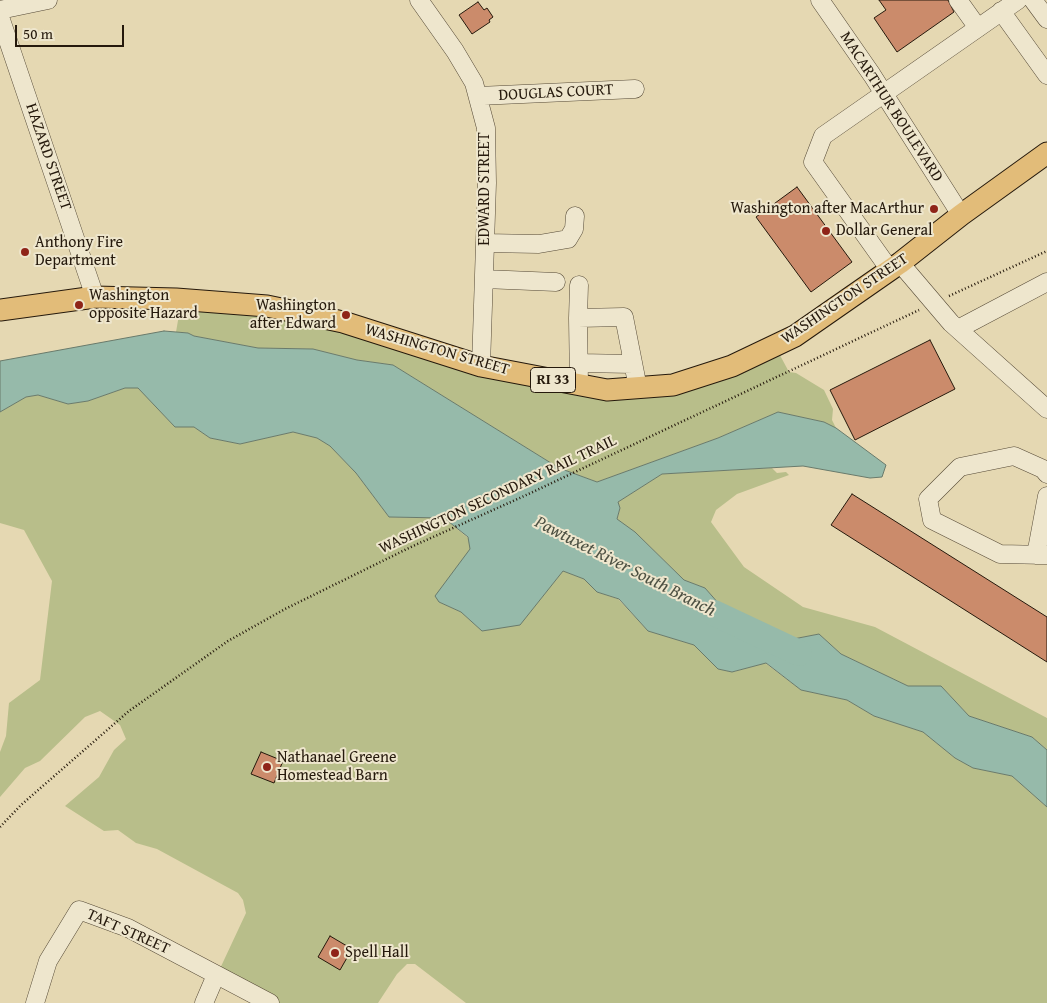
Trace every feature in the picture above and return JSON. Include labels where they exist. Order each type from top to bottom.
[{"type":"main road","name":"WASHINGTON STREET","points":[[0,310],[95,298],[176,299],[267,306],[343,322],[480,366],[607,390],[673,385],[732,366],[795,336],[895,267],[961,215],[1047,153]]},
{"type":"street","points":[[0,10],[48,0]]},
{"type":"street","name":"EDWARD STREET","points":[[419,0],[455,51],[474,83],[486,128],[486,243],[480,366]]},
{"type":"street","name":"MACARTHUR BOULEVARD","points":[[820,0],[961,215]]},
{"type":"street","points":[[958,0],[978,28]]},
{"type":"street","points":[[1033,0],[1047,19]]},
{"type":"street","points":[[1047,75],[1006,5],[978,28],[824,136],[813,162],[895,267],[934,303],[958,329],[1047,409]]},
{"type":"street","name":"HAZARD STREET","points":[[0,17],[95,298]]},
{"type":"street","name":"DOUGLAS COURT","points":[[478,96],[635,89]]},
{"type":"street","points":[[486,243],[539,244],[568,239],[574,230],[575,216]]},
{"type":"street","points":[[484,279],[556,282]]},
{"type":"street","points":[[958,329],[1047,282]]},
{"type":"street","points":[[578,285],[580,385]]},
{"type":"street","points":[[578,318],[624,317],[638,388]]},
{"type":"street","points":[[579,363],[633,364]]},
{"type":"street","points":[[1047,474],[1043,469],[1014,456],[960,467],[928,499],[932,520],[1000,554],[1042,555],[1047,496]]},
{"type":"street","name":"TAFT STREET","points":[[35,1003],[48,961],[79,910],[128,928],[270,1003]]},
{"type":"street","points":[[204,1003],[216,975]]},
{"type":"path","name":"WASHINGTON SECONDARY RAIL TRAIL","points":[[0,827],[21,804],[129,711],[228,641],[286,609],[413,546],[522,497],[1047,251]]},
{"type":"green space","points":[[251,304],[478,364],[638,388],[775,346],[789,372],[796,373],[824,390],[833,409],[832,420],[836,428],[824,422],[778,412],[718,438],[597,482],[559,468],[393,365],[357,360],[313,349],[258,348],[176,332],[180,309]]},
{"type":"green space","points":[[125,388],[139,388],[175,427],[194,427],[210,438],[240,444],[293,432],[317,438],[330,446],[356,473],[389,517],[444,518],[468,538],[471,548],[439,602],[461,612],[482,631],[520,624],[563,571],[584,579],[597,592],[618,599],[648,631],[694,645],[718,669],[733,672],[765,663],[801,690],[847,700],[874,716],[923,732],[955,758],[973,768],[1012,776],[1047,807],[1047,1003],[466,1003],[415,964],[407,964],[397,974],[378,1003],[268,1003],[217,975],[246,913],[243,900],[238,893],[157,849],[136,843],[118,830],[104,831],[65,806],[99,777],[114,750],[126,739],[120,725],[100,711],[85,717],[40,761],[25,768],[0,797],[0,752],[6,736],[9,703],[40,680],[52,581],[24,530],[0,523],[0,412],[26,397],[38,395],[68,404],[88,401]]},
{"type":"green space","points":[[772,468],[777,473],[786,472],[789,475],[737,494],[716,510],[711,522],[744,567],[803,607],[875,627],[1047,718],[1047,750],[1032,737],[969,716],[941,686],[908,686],[841,654],[819,634],[783,641],[763,639],[727,613],[705,588],[684,580],[635,532],[617,520],[620,508],[618,502],[662,474]]},
{"type":"water","points":[[164,331],[188,333],[194,336],[258,348],[313,349],[357,360],[393,365],[559,468],[597,482],[718,438],[778,412],[824,422],[836,428],[886,465],[882,477],[870,478],[803,466],[662,474],[618,502],[620,508],[617,519],[635,532],[684,580],[705,588],[727,613],[763,639],[783,641],[819,634],[841,654],[908,686],[941,686],[969,716],[1032,737],[1047,750],[1047,807],[1012,776],[973,768],[955,758],[923,732],[874,716],[847,700],[801,690],[766,663],[732,672],[718,669],[694,645],[648,631],[619,599],[597,592],[584,579],[563,571],[520,625],[482,631],[461,612],[439,602],[435,596],[470,549],[468,537],[444,518],[389,517],[356,473],[330,446],[317,438],[293,432],[240,444],[210,438],[194,427],[175,427],[138,388],[125,388],[88,401],[68,404],[38,395],[26,397],[0,412],[0,361]]},
{"type":"building","points":[[879,0],[948,0],[954,12],[897,52],[874,18],[886,10]]},
{"type":"building","points":[[478,2],[484,10],[487,8],[493,17],[489,20],[490,22],[472,34],[459,15]]},
{"type":"building","points":[[797,187],[852,262],[811,292],[756,217]]},
{"type":"building","points":[[930,340],[955,389],[855,440],[830,390]]},
{"type":"building","points":[[852,494],[1047,617],[1047,662],[831,525]]},
{"type":"building","name":"Nathanael Greene Homestead Barn","points":[[261,752],[283,761],[274,783],[251,774]]},
{"type":"building","name":"Spell Hall","points":[[330,936],[352,949],[340,970],[318,957]]},
{"type":"waterway","name":"Pawtuxet River South Branch","points":[[714,613],[799,653]]},
{"type":"place","name":"Washington after MacArthur","points":[[934,209]]},
{"type":"place","name":"Dollar General","points":[[826,231]]},
{"type":"place","name":"Anthony Fire Department","points":[[25,252]]},
{"type":"place","name":"Washington opposite Hazard","points":[[79,305]]},
{"type":"place","name":"Washington after Edward","points":[[346,315]]},
{"type":"place","name":"Nathanael Greene Homestead Barn","points":[[267,767]]},
{"type":"place","name":"Spell Hall","points":[[335,953]]}]
